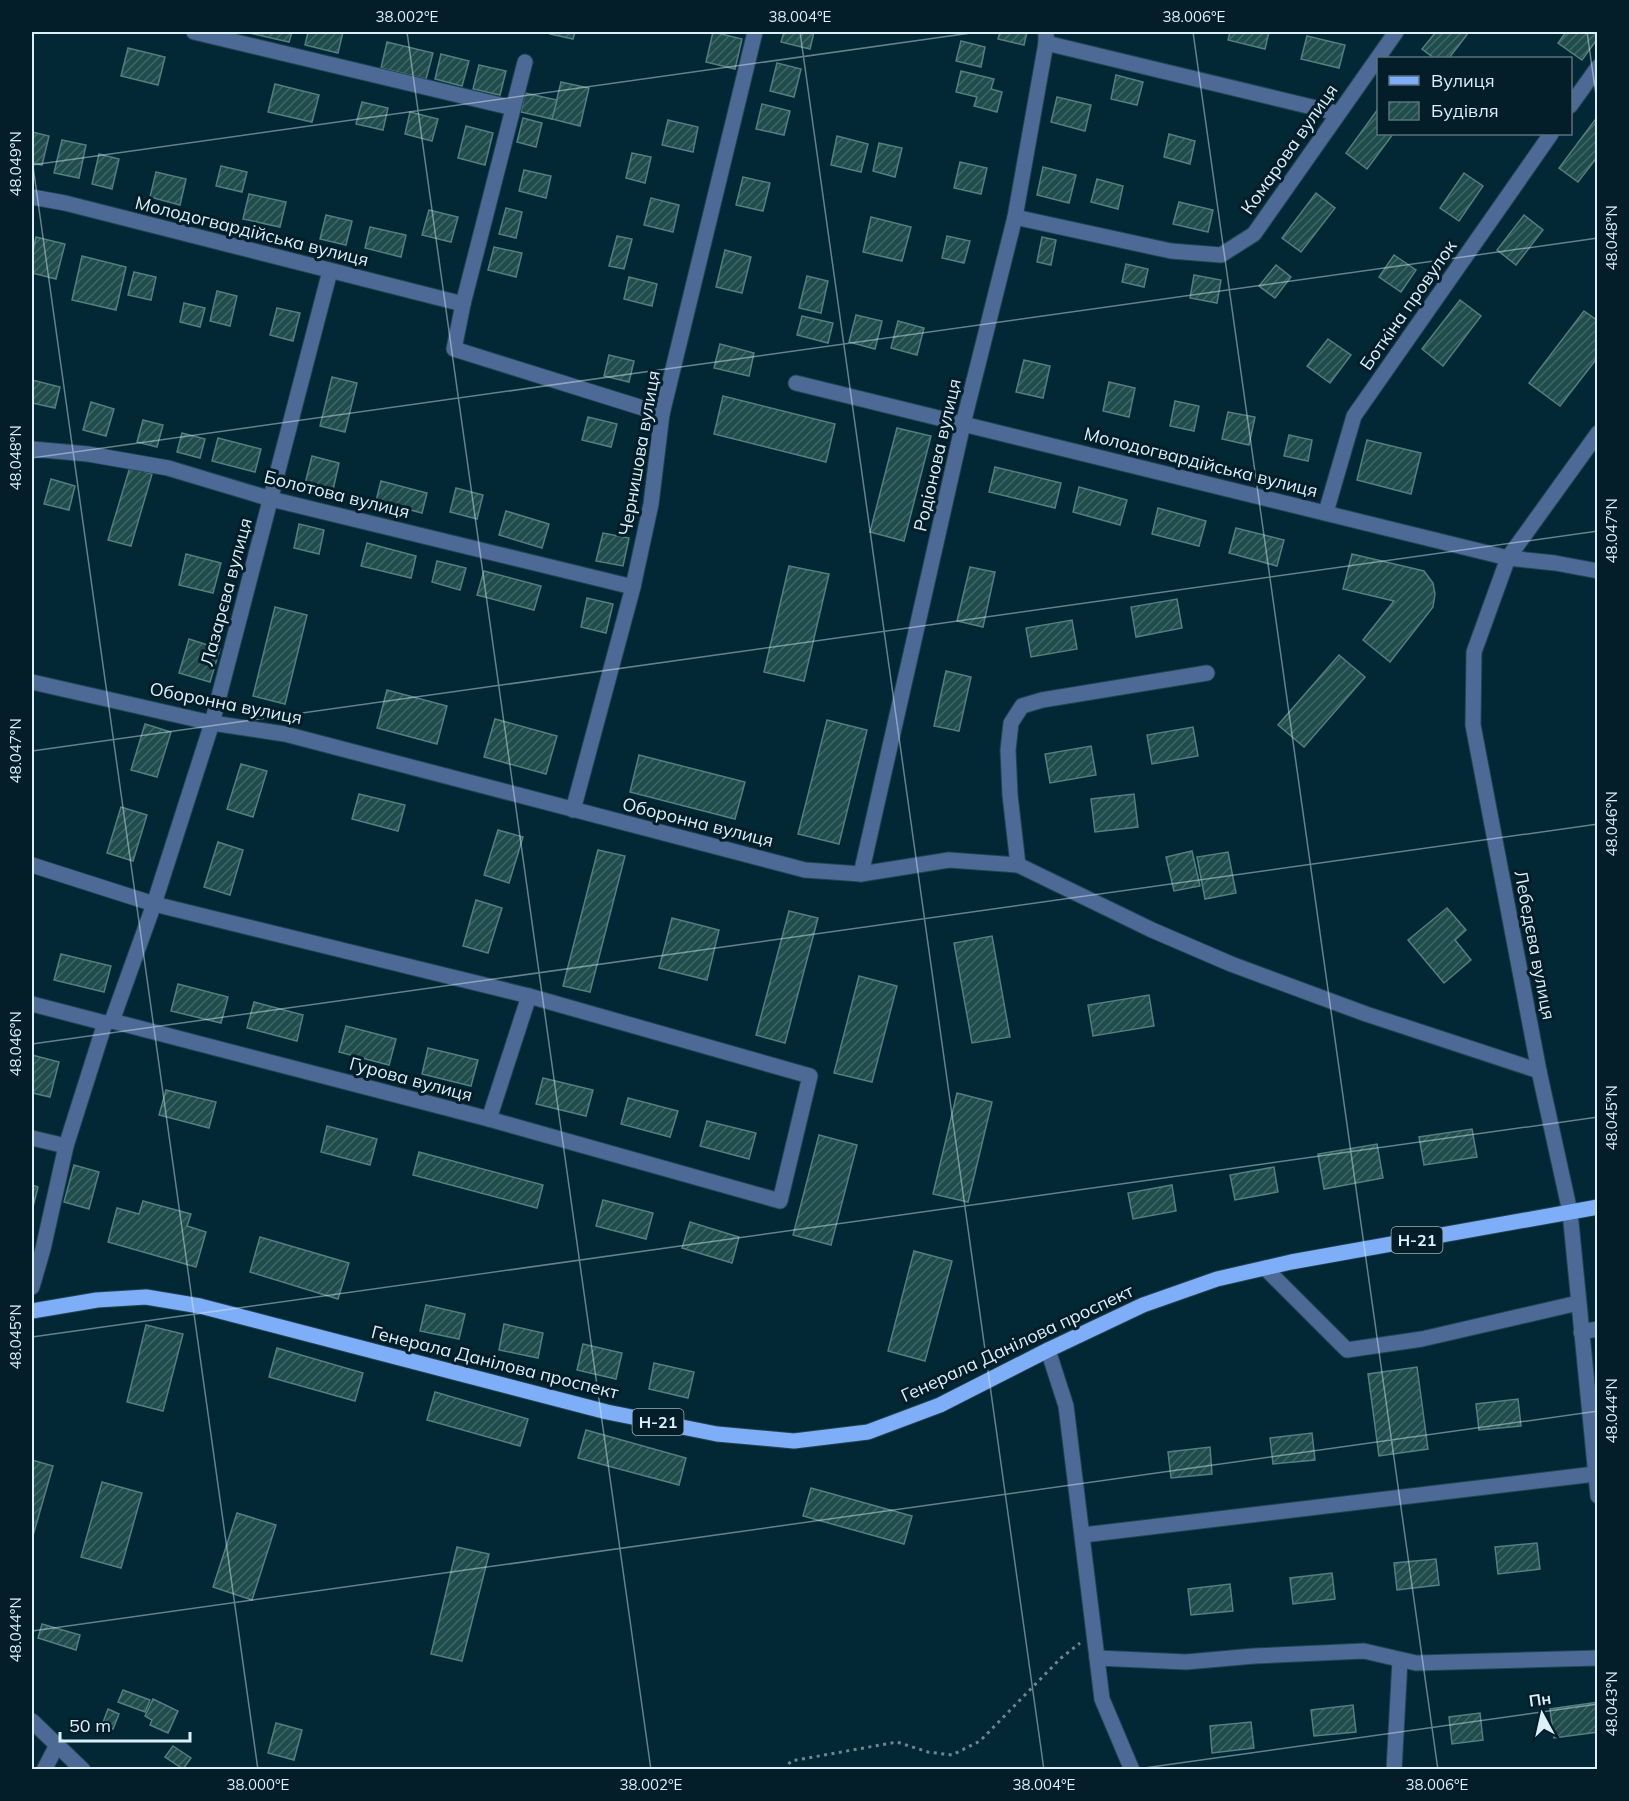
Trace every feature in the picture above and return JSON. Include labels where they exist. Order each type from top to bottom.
[{"type":"main road","name":"Генерала Данілова проспект","points":[[32,1311],[97,1300],[146,1297],[200,1306],[607,1412],[717,1434],[794,1441],[868,1432],[940,1405],[1143,1305],[1217,1279],[1598,1207]]},
{"type":"street","points":[[194,32],[513,108]]},
{"type":"street","name":"Чернишова вулиця","points":[[573,810],[633,587],[651,504],[662,414],[755,32]]},
{"type":"street","name":"Комарова вулиця","points":[[1378,57],[1396,32]]},
{"type":"street","points":[[1046,37],[1337,113]]},
{"type":"street","name":"Родіонова вулиця","points":[[861,874],[963,424],[1015,217],[1046,37]]},
{"type":"street","name":"Комарова вулиця","points":[[1015,217],[1172,251],[1221,255],[1254,234],[1377,58]]},
{"type":"street","points":[[525,62],[463,304],[454,350],[662,414]]},
{"type":"street","points":[[1572,103],[1598,67]]},
{"type":"street","name":"Боткіна провулок","points":[[1326,512],[1354,416],[1550,135]]},
{"type":"street","name":"Молодогвардійська вулиця","points":[[32,196],[463,304]]},
{"type":"street","name":"Лазарєва вулиця","points":[[32,1287],[37,1248],[66,1146],[109,1022],[154,904],[212,723],[330,271]]},
{"type":"street","name":"Молодогвардійська вулиця","points":[[796,383],[1508,558],[1598,571]]},
{"type":"street","name":"Лебедєва вулиця","points":[[1598,433],[1508,558],[1474,652],[1473,725],[1539,1071],[1570,1212],[1598,1496]]},
{"type":"street","name":"Болотова вулиця","points":[[32,449],[88,454],[168,468],[271,499],[633,587]]},
{"type":"street","points":[[1207,673],[1042,700],[1022,706],[1011,723],[1008,750],[1010,795],[1018,864],[1152,930],[1231,964],[1366,1014],[1539,1071]]},
{"type":"street","name":"Оборонна вулиця","points":[[32,682],[212,723],[285,734],[805,870],[861,874],[949,860],[1018,864]]},
{"type":"street","points":[[32,865],[154,904],[529,996],[489,1119]]},
{"type":"street","name":"Гурова вулиця","points":[[32,1004],[489,1119],[780,1201],[810,1076],[529,996]]},
{"type":"street","points":[[32,1138],[66,1146]]},
{"type":"street","points":[[1266,1268],[1347,1350],[1422,1339],[1578,1303]]},
{"type":"street","points":[[1581,1332],[1598,1329]]},
{"type":"street","points":[[1048,1350],[1066,1406],[1102,1699],[1132,1770]]},
{"type":"street","points":[[1083,1535],[1595,1474]]},
{"type":"street","points":[[1096,1658],[1186,1662],[1364,1651],[1416,1663],[1598,1658]]},
{"type":"street","points":[[1394,1770],[1400,1660]]},
{"type":"street","points":[[32,1721],[83,1770]]},
{"type":"street","points":[[44,1770],[57,1745]]},
{"type":"path","points":[[784,1770],[791,1761],[897,1742],[928,1752],[952,1755],[981,1741],[1060,1658],[1093,1633]]},
{"type":"building","points":[[245,32],[292,32],[289,42]]},
{"type":"building","points":[[308,32],[343,32],[338,53],[305,45]]},
{"type":"building","points":[[551,32],[575,32],[573,39],[550,34]]},
{"type":"building","points":[[713,32],[742,39],[735,69],[706,62]]},
{"type":"building","points":[[784,32],[814,32],[810,49],[781,42]]},
{"type":"building","points":[[1000,32],[1027,32],[1024,45],[998,39]]},
{"type":"building","points":[[1230,32],[1269,32],[1265,49],[1228,40]]},
{"type":"building","points":[[1436,32],[1469,32],[1450,57],[1433,57],[1422,49]]},
{"type":"building","points":[[1566,32],[1594,32],[1598,34],[1598,38],[1582,60],[1558,43]]},
{"type":"building","points":[[1307,36],[1345,45],[1339,68],[1301,59]]},
{"type":"building","points":[[961,41],[985,47],[981,67],[956,61]]},
{"type":"building","points":[[387,42],[433,53],[426,79],[381,68]]},
{"type":"building","points":[[128,48],[165,57],[158,85],[121,76]]},
{"type":"building","points":[[441,54],[469,61],[462,86],[435,79]]},
{"type":"building","points":[[777,63],[801,69],[794,97],[770,91]]},
{"type":"building","points":[[479,65],[506,71],[500,95],[473,89]]},
{"type":"building","points":[[961,71],[994,79],[991,89],[1002,92],[997,112],[974,106],[977,97],[956,92]]},
{"type":"building","points":[[1116,75],[1143,82],[1137,105],[1111,99]]},
{"type":"building","points":[[561,82],[589,88],[580,126],[552,119]]},
{"type":"building","points":[[275,84],[319,95],[312,122],[268,112]]},
{"type":"building","points":[[525,93],[557,100],[552,119],[521,112]]},
{"type":"building","points":[[1057,97],[1091,105],[1085,131],[1051,122]]},
{"type":"building","points":[[362,102],[388,108],[383,130],[356,124]]},
{"type":"building","points":[[762,104],[790,111],[784,135],[756,129]]},
{"type":"building","points":[[1377,110],[1377,135],[1392,135],[1367,169],[1346,153]]},
{"type":"building","points":[[410,112],[438,119],[432,141],[405,134]]},
{"type":"building","points":[[1598,116],[1598,156],[1578,182],[1559,168]]},
{"type":"building","points":[[523,118],[542,123],[536,147],[517,142]]},
{"type":"building","points":[[668,120],[698,127],[693,152],[662,145]]},
{"type":"building","points":[[466,126],[493,133],[485,165],[458,158]]},
{"type":"building","points":[[32,132],[49,136],[42,165],[32,163]]},
{"type":"building","points":[[1169,134],[1195,141],[1190,164],[1164,157]]},
{"type":"building","points":[[837,136],[868,144],[861,172],[831,165]]},
{"type":"building","points":[[62,140],[86,145],[79,178],[54,173]]},
{"type":"building","points":[[879,143],[902,148],[895,177],[873,171]]},
{"type":"building","points":[[632,153],[651,157],[645,183],[626,178]]},
{"type":"building","points":[[99,154],[119,159],[112,189],[92,184]]},
{"type":"building","points":[[960,162],[987,168],[981,194],[954,188]]},
{"type":"building","points":[[221,166],[247,172],[242,192],[216,186]]},
{"type":"building","points":[[1043,167],[1076,175],[1069,203],[1037,195]]},
{"type":"building","points":[[524,170],[551,176],[546,198],[519,191]]},
{"type":"building","points":[[156,172],[186,179],[180,205],[150,197]]},
{"type":"building","points":[[1464,173],[1483,186],[1459,221],[1440,208]]},
{"type":"building","points":[[743,177],[770,183],[763,211],[736,205]]},
{"type":"building","points":[[1097,179],[1123,186],[1118,209],[1091,202]]},
{"type":"building","points":[[1316,193],[1335,208],[1301,252],[1282,238]]},
{"type":"building","points":[[249,194],[286,202],[280,227],[243,219]]},
{"type":"building","points":[[651,198],[679,205],[673,232],[644,225]]},
{"type":"building","points":[[1179,202],[1213,210],[1208,232],[1173,224]]},
{"type":"building","points":[[506,208],[522,212],[516,238],[499,234]]},
{"type":"building","points":[[429,210],[458,217],[451,242],[422,235]]},
{"type":"building","points":[[326,215],[352,221],[346,245],[320,239]]},
{"type":"building","points":[[1524,215],[1543,230],[1516,265],[1497,250]]},
{"type":"building","points":[[871,217],[911,227],[902,261],[863,252]]},
{"type":"building","points":[[370,227],[406,235],[401,257],[365,248]]},
{"type":"building","points":[[617,236],[632,239],[624,269],[609,266]]},
{"type":"building","points":[[947,236],[970,241],[964,263],[942,258]]},
{"type":"building","points":[[36,237],[65,244],[56,279],[32,273],[32,256]]},
{"type":"building","points":[[1042,237],[1056,240],[1051,265],[1037,262]]},
{"type":"building","points":[[494,247],[522,253],[516,277],[488,270]]},
{"type":"building","points":[[725,250],[751,257],[742,293],[716,287]]},
{"type":"building","points":[[1394,255],[1416,270],[1401,292],[1379,277]]},
{"type":"building","points":[[82,256],[126,267],[116,310],[72,300]]},
{"type":"building","points":[[1126,264],[1148,269],[1144,287],[1122,282]]},
{"type":"building","points":[[1276,265],[1291,277],[1275,298],[1259,286]]},
{"type":"building","points":[[134,272],[156,277],[151,300],[128,295]]},
{"type":"building","points":[[1194,275],[1221,280],[1217,303],[1190,298]]},
{"type":"building","points":[[807,276],[828,281],[821,313],[799,308]]},
{"type":"building","points":[[629,277],[657,284],[652,306],[624,299]]},
{"type":"building","points":[[217,291],[237,296],[230,326],[210,321]]},
{"type":"building","points":[[1460,300],[1481,316],[1443,366],[1422,349]]},
{"type":"building","points":[[184,303],[205,308],[200,327],[180,322]]},
{"type":"building","points":[[277,308],[300,313],[293,341],[270,335]]},
{"type":"building","points":[[1584,311],[1598,321],[1598,357],[1560,406],[1529,383]]},
{"type":"building","points":[[856,315],[882,321],[875,349],[849,342]]},
{"type":"building","points":[[802,316],[833,323],[828,343],[797,335]]},
{"type":"building","points":[[898,321],[924,328],[917,355],[891,348]]},
{"type":"building","points":[[1328,339],[1351,355],[1330,383],[1307,366]]},
{"type":"building","points":[[720,344],[754,353],[749,376],[714,368]]},
{"type":"building","points":[[609,355],[634,361],[629,382],[604,376]]},
{"type":"building","points":[[1024,360],[1050,366],[1043,398],[1016,392]]},
{"type":"building","points":[[332,377],[357,383],[345,432],[320,426]]},
{"type":"building","points":[[32,380],[60,387],[55,408],[32,403]]},
{"type":"building","points":[[1109,382],[1135,388],[1129,417],[1103,411]]},
{"type":"building","points":[[723,396],[835,424],[826,462],[714,434]]},
{"type":"building","points":[[1175,401],[1199,406],[1194,431],[1170,426]]},
{"type":"building","points":[[91,402],[114,409],[106,436],[83,430]]},
{"type":"building","points":[[1228,412],[1255,417],[1249,445],[1222,439]]},
{"type":"building","points":[[588,417],[617,424],[611,447],[582,440]]},
{"type":"building","points":[[143,420],[163,425],[157,447],[137,442]]},
{"type":"building","points":[[897,428],[931,436],[904,541],[870,532]]},
{"type":"building","points":[[182,433],[205,439],[200,458],[177,452]]},
{"type":"building","points":[[1289,435],[1312,440],[1308,461],[1284,456]]},
{"type":"building","points":[[218,438],[261,449],[255,472],[212,461]]},
{"type":"building","points":[[1367,440],[1421,453],[1411,494],[1357,480]]},
{"type":"building","points":[[312,456],[339,463],[333,490],[305,484]]},
{"type":"building","points":[[130,467],[152,474],[131,546],[108,540]]},
{"type":"building","points":[[995,467],[1061,483],[1055,508],[989,492]]},
{"type":"building","points":[[51,479],[75,486],[69,510],[44,504]]},
{"type":"building","points":[[381,481],[427,493],[422,513],[376,501]]},
{"type":"building","points":[[1079,487],[1127,500],[1120,525],[1073,512]]},
{"type":"building","points":[[456,488],[483,495],[477,519],[450,512]]},
{"type":"building","points":[[1158,508],[1206,521],[1199,546],[1152,534]]},
{"type":"building","points":[[506,511],[549,524],[542,548],[499,535]]},
{"type":"building","points":[[299,524],[324,530],[319,554],[294,548]]},
{"type":"building","points":[[1236,528],[1284,540],[1277,566],[1229,553]]},
{"type":"building","points":[[603,533],[629,538],[623,566],[596,561]]},
{"type":"building","points":[[367,543],[416,556],[411,578],[361,566]]},
{"type":"building","points":[[186,554],[221,563],[213,593],[179,585]]},
{"type":"building","points":[[1352,554],[1424,571],[1433,583],[1435,594],[1433,607],[1390,662],[1363,640],[1394,601],[1343,589]]},
{"type":"building","points":[[437,561],[466,568],[460,590],[432,582]]},
{"type":"building","points":[[789,566],[829,574],[804,681],[764,672]]},
{"type":"building","points":[[970,567],[995,572],[983,627],[957,621]]},
{"type":"building","points":[[484,571],[541,586],[534,610],[477,595]]},
{"type":"building","points":[[587,598],[613,604],[606,633],[581,627]]},
{"type":"building","points":[[1177,599],[1182,628],[1136,637],[1131,607]]},
{"type":"building","points":[[275,607],[307,615],[285,704],[253,696]]},
{"type":"building","points":[[1072,620],[1077,649],[1031,657],[1026,628]]},
{"type":"building","points":[[189,639],[220,649],[210,682],[179,673]]},
{"type":"building","points":[[1339,655],[1365,677],[1304,747],[1278,725]]},
{"type":"building","points":[[946,671],[971,677],[959,731],[934,726]]},
{"type":"building","points":[[387,690],[447,706],[437,744],[377,728]]},
{"type":"building","points":[[495,719],[557,736],[546,774],[484,757]]},
{"type":"building","points":[[827,720],[867,730],[839,844],[798,834]]},
{"type":"building","points":[[145,724],[171,732],[157,777],[131,770]]},
{"type":"building","points":[[1193,727],[1198,756],[1152,764],[1147,735]]},
{"type":"building","points":[[1091,746],[1096,775],[1050,783],[1045,754]]},
{"type":"building","points":[[639,755],[745,782],[735,819],[630,792]]},
{"type":"building","points":[[241,764],[267,771],[253,817],[227,809]]},
{"type":"building","points":[[359,794],[405,805],[398,831],[352,819]]},
{"type":"building","points":[[1134,794],[1138,827],[1095,832],[1091,799]]},
{"type":"building","points":[[121,807],[147,815],[133,861],[107,853]]},
{"type":"building","points":[[498,830],[523,837],[509,883],[484,875]]},
{"type":"building","points":[[218,842],[243,850],[230,895],[204,887]]},
{"type":"building","points":[[598,850],[625,856],[590,992],[563,986]]},
{"type":"building","points":[[1192,851],[1200,886],[1174,891],[1166,857]]},
{"type":"building","points":[[1228,852],[1236,893],[1205,899],[1197,857]]},
{"type":"building","points":[[476,900],[502,908],[488,953],[463,946]]},
{"type":"building","points":[[1447,908],[1466,930],[1455,940],[1471,960],[1444,983],[1408,940]]},
{"type":"building","points":[[789,911],[818,918],[785,1043],[756,1035]]},
{"type":"building","points":[[672,918],[719,930],[707,980],[659,968]]},
{"type":"building","points":[[992,936],[1010,1037],[972,1043],[954,943]]},
{"type":"building","points":[[61,954],[111,966],[104,992],[54,980]]},
{"type":"building","points":[[859,976],[897,986],[872,1082],[834,1073]]},
{"type":"building","points":[[178,984],[228,997],[221,1023],[171,1011]]},
{"type":"building","points":[[1149,995],[1154,1026],[1093,1036],[1088,1005]]},
{"type":"building","points":[[254,1002],[303,1015],[297,1041],[247,1028]]},
{"type":"building","points":[[346,1026],[396,1039],[389,1065],[339,1052]]},
{"type":"building","points":[[428,1048],[478,1060],[471,1086],[422,1074]]},
{"type":"building","points":[[32,1055],[59,1062],[50,1097],[32,1093]]},
{"type":"building","points":[[543,1078],[593,1090],[586,1116],[536,1104]]},
{"type":"building","points":[[166,1090],[216,1102],[209,1128],[159,1115]]},
{"type":"building","points":[[957,1093],[992,1102],[968,1202],[933,1194]]},
{"type":"building","points":[[628,1098],[678,1111],[670,1137],[621,1124]]},
{"type":"building","points":[[707,1121],[756,1133],[749,1159],[700,1146]]},
{"type":"building","points":[[327,1126],[377,1139],[370,1165],[321,1152]]},
{"type":"building","points":[[1472,1129],[1477,1157],[1424,1165],[1419,1137]]},
{"type":"building","points":[[819,1135],[857,1145],[831,1245],[793,1235]]},
{"type":"building","points":[[1377,1144],[1383,1178],[1324,1189],[1318,1154]]},
{"type":"building","points":[[419,1152],[543,1185],[537,1208],[413,1175]]},
{"type":"building","points":[[74,1165],[99,1172],[89,1209],[64,1202]]},
{"type":"building","points":[[1274,1167],[1278,1192],[1235,1200],[1230,1175]]},
{"type":"building","points":[[32,1185],[38,1187],[32,1211]]},
{"type":"building","points":[[1172,1185],[1176,1211],[1133,1219],[1128,1193]]},
{"type":"building","points":[[603,1200],[653,1213],[646,1239],[596,1226]]},
{"type":"building","points":[[143,1201],[191,1214],[187,1226],[206,1232],[196,1267],[108,1242],[117,1208],[139,1214]]},
{"type":"building","points":[[690,1222],[739,1237],[732,1263],[682,1248]]},
{"type":"building","points":[[260,1237],[349,1263],[338,1299],[250,1272]]},
{"type":"building","points":[[914,1251],[952,1261],[925,1361],[888,1351]]},
{"type":"building","points":[[426,1305],[465,1314],[459,1339],[420,1331]]},
{"type":"building","points":[[504,1324],[543,1333],[538,1358],[499,1350]]},
{"type":"building","points":[[146,1325],[183,1334],[163,1411],[127,1402]]},
{"type":"building","points":[[583,1344],[622,1353],[616,1379],[577,1370]]},
{"type":"building","points":[[277,1348],[363,1373],[355,1401],[269,1377]]},
{"type":"building","points":[[654,1363],[694,1372],[688,1398],[649,1389]]},
{"type":"building","points":[[1417,1367],[1428,1449],[1379,1456],[1368,1374]]},
{"type":"building","points":[[435,1392],[528,1419],[520,1446],[427,1420]]},
{"type":"building","points":[[1518,1399],[1521,1426],[1479,1430],[1476,1404]]},
{"type":"building","points":[[586,1430],[686,1458],[679,1485],[578,1458]]},
{"type":"building","points":[[1312,1433],[1315,1460],[1273,1464],[1270,1438]]},
{"type":"building","points":[[1210,1447],[1212,1474],[1171,1478],[1168,1452]]},
{"type":"building","points":[[32,1460],[53,1466],[32,1539]]},
{"type":"building","points":[[102,1482],[142,1493],[121,1568],[81,1557]]},
{"type":"building","points":[[811,1488],[912,1516],[904,1544],[803,1516]]},
{"type":"building","points":[[237,1513],[276,1525],[252,1600],[213,1587]]},
{"type":"building","points":[[1537,1543],[1540,1569],[1498,1574],[1495,1547]]},
{"type":"building","points":[[457,1547],[489,1554],[462,1661],[431,1654]]},
{"type":"building","points":[[1436,1559],[1439,1585],[1397,1590],[1394,1563]]},
{"type":"building","points":[[1332,1573],[1335,1599],[1293,1604],[1290,1578]]},
{"type":"building","points":[[1230,1584],[1233,1611],[1191,1615],[1188,1589]]},
{"type":"building","points":[[42,1624],[80,1635],[76,1650],[38,1638]]},
{"type":"building","points":[[123,1690],[150,1700],[145,1712],[118,1702]]},
{"type":"building","points":[[153,1699],[178,1711],[168,1733],[150,1725],[152,1720],[145,1716]]},
{"type":"building","points":[[1598,1702],[1598,1732],[1554,1738],[1550,1709]]},
{"type":"building","points":[[1353,1705],[1356,1732],[1314,1736],[1311,1710]]},
{"type":"building","points":[[108,1709],[119,1714],[113,1729],[102,1725]]},
{"type":"building","points":[[1480,1713],[1483,1740],[1452,1744],[1449,1717]]},
{"type":"building","points":[[1251,1722],[1254,1748],[1212,1753],[1210,1726]]},
{"type":"building","points":[[276,1723],[302,1730],[294,1760],[268,1753]]},
{"type":"building","points":[[173,1746],[191,1758],[183,1769],[165,1757]]}]
